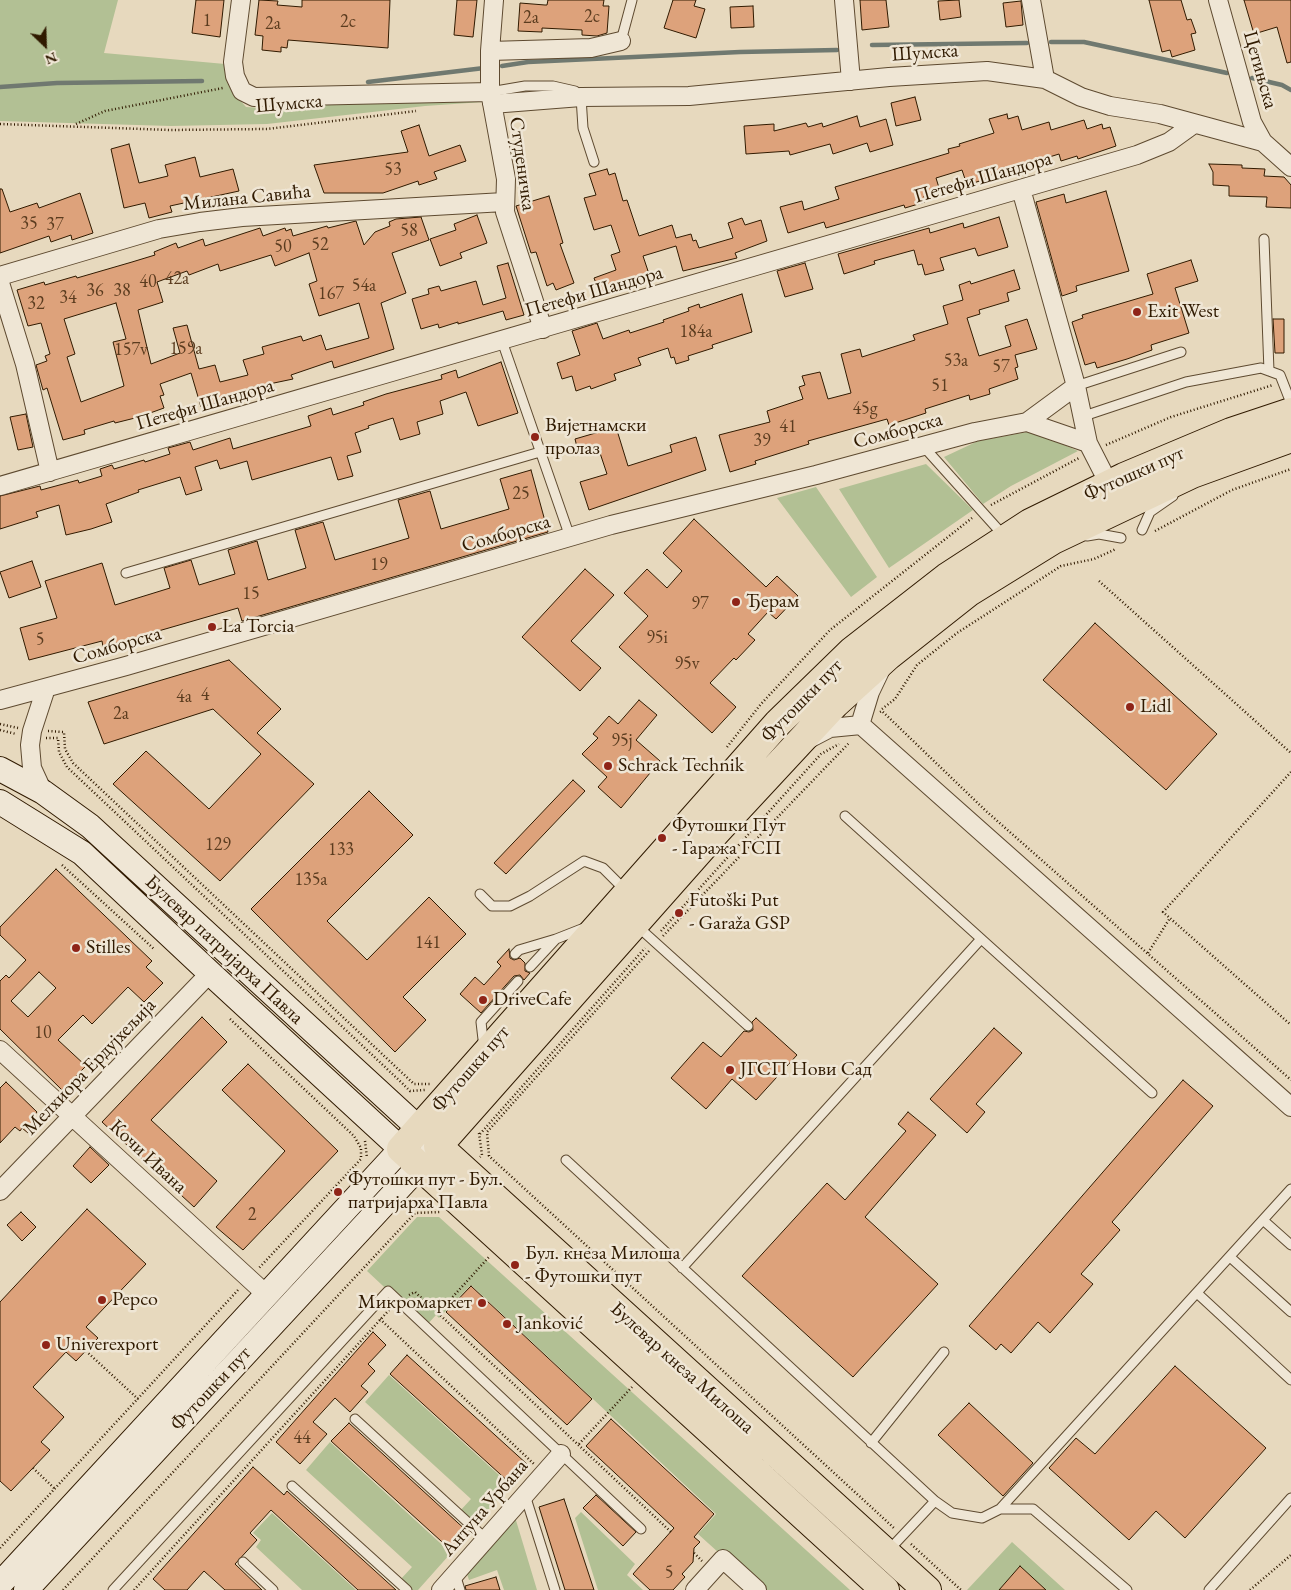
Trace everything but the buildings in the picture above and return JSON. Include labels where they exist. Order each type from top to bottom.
[{"type":"main road","name":"Футошки пут","points":[[0,1584],[267,1295],[420,1147],[467,1113],[630,920],[778,723],[852,651],[947,576],[1006,538],[1109,484],[1231,432],[1291,412]]},
{"type":"main road","name":"Футошки пут","points":[[26,1590],[420,1147],[485,1055],[630,920],[835,704],[888,656],[969,592],[1053,540],[1187,476],[1291,438]]},
{"type":"main road","name":"Булевар патријарха Павла","points":[[0,769],[43,792],[90,826],[420,1147]]},
{"type":"main road","name":"Булевар патријарха Павла","points":[[0,802],[82,853],[210,973],[420,1147]]},
{"type":"main road","name":"Булевар кнеза Милоша","points":[[420,1147],[894,1544],[927,1590]]},
{"type":"main road","name":"Булевар кнеза Милоша","points":[[420,1147],[876,1582]]},
{"type":"main road","points":[[876,1582],[894,1544]]},
{"type":"street","points":[[240,87],[235,76],[233,62],[241,0]]},
{"type":"street","name":"Студеничка","points":[[494,0],[490,51],[491,98],[506,179],[504,202],[509,224],[543,329]]},
{"type":"street","points":[[844,0],[852,81]]},
{"type":"street","points":[[1031,0],[1045,79]]},
{"type":"street","name":"Цетињска","points":[[1218,0],[1243,96],[1252,122],[1263,142],[1291,167]]},
{"type":"street","points":[[490,51],[591,48],[621,41]]},
{"type":"street","name":"Шумска","points":[[240,87],[254,97],[277,98],[689,96],[986,71],[1045,79],[1081,97],[1110,106],[1160,114],[1263,142]]},
{"type":"street","name":"Петефи Шандора","points":[[0,486],[1151,151],[1194,124]]},
{"type":"street","points":[[1021,189],[1084,416],[1088,443],[1109,484]]},
{"type":"street","name":"Милана Савића","points":[[0,276],[159,229],[200,222],[261,216],[504,202]]},
{"type":"street","points":[[0,283],[25,364],[50,472]]},
{"type":"street","name":"Сомборска","points":[[0,700],[570,537],[924,447],[975,432],[1027,422],[1076,386]]},
{"type":"street","name":"Сомборска","points":[[1027,422],[1088,443]]},
{"type":"street","points":[[858,729],[870,692],[888,656]]},
{"type":"street","points":[[43,792],[32,768],[31,734],[46,688]]},
{"type":"street","points":[[796,746],[830,728],[858,729],[1291,1107]]},
{"type":"street","name":"Мелхиора Ердујхељија","points":[[0,1191],[210,973]]},
{"type":"street","name":"Кочи Ивана","points":[[0,1050],[267,1295]]},
{"type":"street","name":"Антуна Урбана","points":[[441,1590],[458,1582],[486,1539],[561,1454]]},
{"type":"street","points":[[695,1590],[723,1559],[757,1590]]},
{"type":"lane","points":[[621,41],[632,0]]},
{"type":"lane","points":[[581,98],[583,128],[594,162]]},
{"type":"lane","points":[[1264,239],[1269,371]]},
{"type":"lane","points":[[502,341],[570,537]]},
{"type":"lane","points":[[1076,386],[1181,352]]},
{"type":"lane","points":[[1084,416],[1186,382],[1261,368],[1280,376],[1291,403]]},
{"type":"lane","points":[[924,447],[1006,538]]},
{"type":"lane","points":[[126,573],[540,452]]},
{"type":"lane","points":[[1144,532],[1150,512],[1177,493],[1187,476]]},
{"type":"lane","points":[[1053,540],[1074,539],[1099,534],[1121,542]]},
{"type":"lane","points":[[845,816],[1152,1093]]},
{"type":"lane","points":[[480,894],[492,906],[510,906],[530,896],[584,861],[603,868],[630,920],[748,1026]]},
{"type":"lane","points":[[515,954],[519,950],[556,939],[630,920]]},
{"type":"lane","points":[[530,968],[556,939]]},
{"type":"lane","points":[[682,1268],[981,939]]},
{"type":"lane","points":[[485,1055],[480,1022],[518,981]]},
{"type":"lane","points":[[566,1160],[935,1501],[952,1513],[966,1517],[982,1518],[1000,1509],[1291,1189]]},
{"type":"lane","points":[[1263,1220],[1291,1245]]},
{"type":"lane","points":[[1230,1257],[1291,1312]]},
{"type":"lane","points":[[113,1590],[388,1291],[641,1529]]},
{"type":"lane","points":[[1197,1293],[1291,1380]]},
{"type":"lane","points":[[871,1443],[944,1352]]},
{"type":"lane","points":[[354,1419],[486,1539]]},
{"type":"lane","points":[[292,1486],[407,1590]]},
{"type":"lane","points":[[525,1495],[555,1590]]},
{"type":"lane","points":[[1209,1590],[1291,1498]]},
{"type":"lane","points":[[894,1544],[935,1501]]},
{"type":"lane","points":[[1000,1509],[1033,1509],[1127,1590]]},
{"type":"lane","points":[[243,1562],[273,1590]]},
{"type":"path","points":[[74,126],[105,111],[144,102],[240,87]]},
{"type":"path","name":"Шумска","points":[[0,124],[170,130],[267,128],[421,110]]},
{"type":"path","points":[[1144,532],[1232,490],[1291,469]]},
{"type":"path","points":[[1121,542],[1094,559],[1061,566],[957,633],[917,665],[895,699],[878,713],[882,711],[986,811],[1291,1080]]},
{"type":"path","points":[[1099,581],[1291,752]]},
{"type":"path","points":[[0,724],[31,734],[64,732],[65,749],[74,763],[414,1084],[435,1084]]},
{"type":"path","points":[[482,1154],[480,1134],[630,920],[821,754],[858,729]]},
{"type":"path","points":[[858,729],[630,920],[487,1132],[489,1156],[894,1544],[961,1590]]},
{"type":"path","points":[[0,730],[58,738],[59,752],[67,767],[410,1091],[432,1090]]},
{"type":"path","points":[[1291,772],[1163,912],[1291,1025]]},
{"type":"path","points":[[1148,953],[1170,918]]},
{"type":"path","points":[[0,1548],[361,1159],[361,1148]]},
{"type":"path","points":[[63,1590],[415,1213],[440,1212]]},
{"type":"path","points":[[438,1313],[489,1257]]},
{"type":"path","points":[[134,1590],[380,1319],[398,1301],[416,1292],[671,1532]]},
{"type":"path","points":[[380,1319],[544,1473]]},
{"type":"path","points":[[86,1351],[138,1399]]},
{"type":"path","points":[[579,1444],[632,1387]]},
{"type":"path","points":[[33,1468],[55,1488]]},
{"type":"path","points":[[1250,1590],[1291,1555]]},
{"type":"path","points":[[137,1586],[141,1590]]},
{"type":"green space","points":[[0,0],[118,0],[104,53],[225,64],[227,78],[232,91],[246,107],[262,108],[483,98],[483,102],[425,106],[267,124],[171,126],[0,121]]},
{"type":"green space","points":[[1033,431],[1078,451],[1011,486],[983,504],[944,457],[978,441]]},
{"type":"green space","points":[[926,464],[973,510],[889,568],[839,489]]},
{"type":"green space","points":[[816,487],[877,577],[851,597],[777,498]]},
{"type":"green space","points":[[417,1217],[439,1217],[850,1590],[760,1590],[698,1534],[716,1514],[471,1285],[439,1318],[436,1315],[426,1326],[367,1271]]},
{"type":"green space","points":[[389,1375],[510,1485],[474,1526],[459,1512],[471,1499],[365,1402]]},
{"type":"green space","points":[[330,1442],[451,1553],[418,1590],[411,1590],[400,1580],[412,1567],[306,1470]]},
{"type":"green space","points":[[581,1512],[635,1564],[627,1575],[643,1590],[598,1590],[575,1518]]},
{"type":"green space","points":[[272,1513],[356,1590],[302,1590],[256,1547],[261,1540],[253,1533]]},
{"type":"green space","points":[[515,1517],[537,1590],[504,1590],[497,1570],[469,1580],[466,1571]]},
{"type":"green space","points":[[1012,1542],[1065,1590],[967,1590]]},
{"type":"waterway","points":[[1051,42],[1084,42],[1227,73]]},
{"type":"waterway","points":[[872,45],[1027,43]]},
{"type":"waterway","points":[[502,66],[528,62],[740,52],[837,50]]},
{"type":"waterway","points":[[368,82],[484,68]]},
{"type":"waterway","points":[[1252,78],[1282,85],[1291,90]]},
{"type":"waterway","points":[[0,87],[57,83],[202,81]]},
{"type":"place","name":"Exit West","points":[[1137,312]]},
{"type":"place","name":"Вијетнамски пролаз","points":[[535,437]]},
{"type":"place","name":"Ђерам","points":[[736,602]]},
{"type":"place","name":"La Torcia","points":[[212,627]]},
{"type":"place","name":"Lidl","points":[[1130,707]]},
{"type":"place","name":"Schrack Technik","points":[[608,766]]},
{"type":"place","name":"Футошки Пут - Гаража ГСП","points":[[662,838]]},
{"type":"place","name":"Futoški Put - Garaža GSP","points":[[679,913]]},
{"type":"place","name":"Stilles","points":[[76,948]]},
{"type":"place","name":"DriveCafe","points":[[483,1000]]},
{"type":"place","name":"ЈГСП Нови Сад","points":[[730,1070]]},
{"type":"place","name":"Футошки пут - Бул. патријарха Павла","points":[[338,1192]]},
{"type":"place","name":"Бул. кнеза Милоша - Футошки пут","points":[[515,1265]]},
{"type":"place","name":"Pepco","points":[[102,1300]]},
{"type":"place","name":"Микромаркет","points":[[482,1303]]},
{"type":"place","name":"Janković","points":[[507,1324]]},
{"type":"place","name":"Univerexport","points":[[46,1345]]}]
